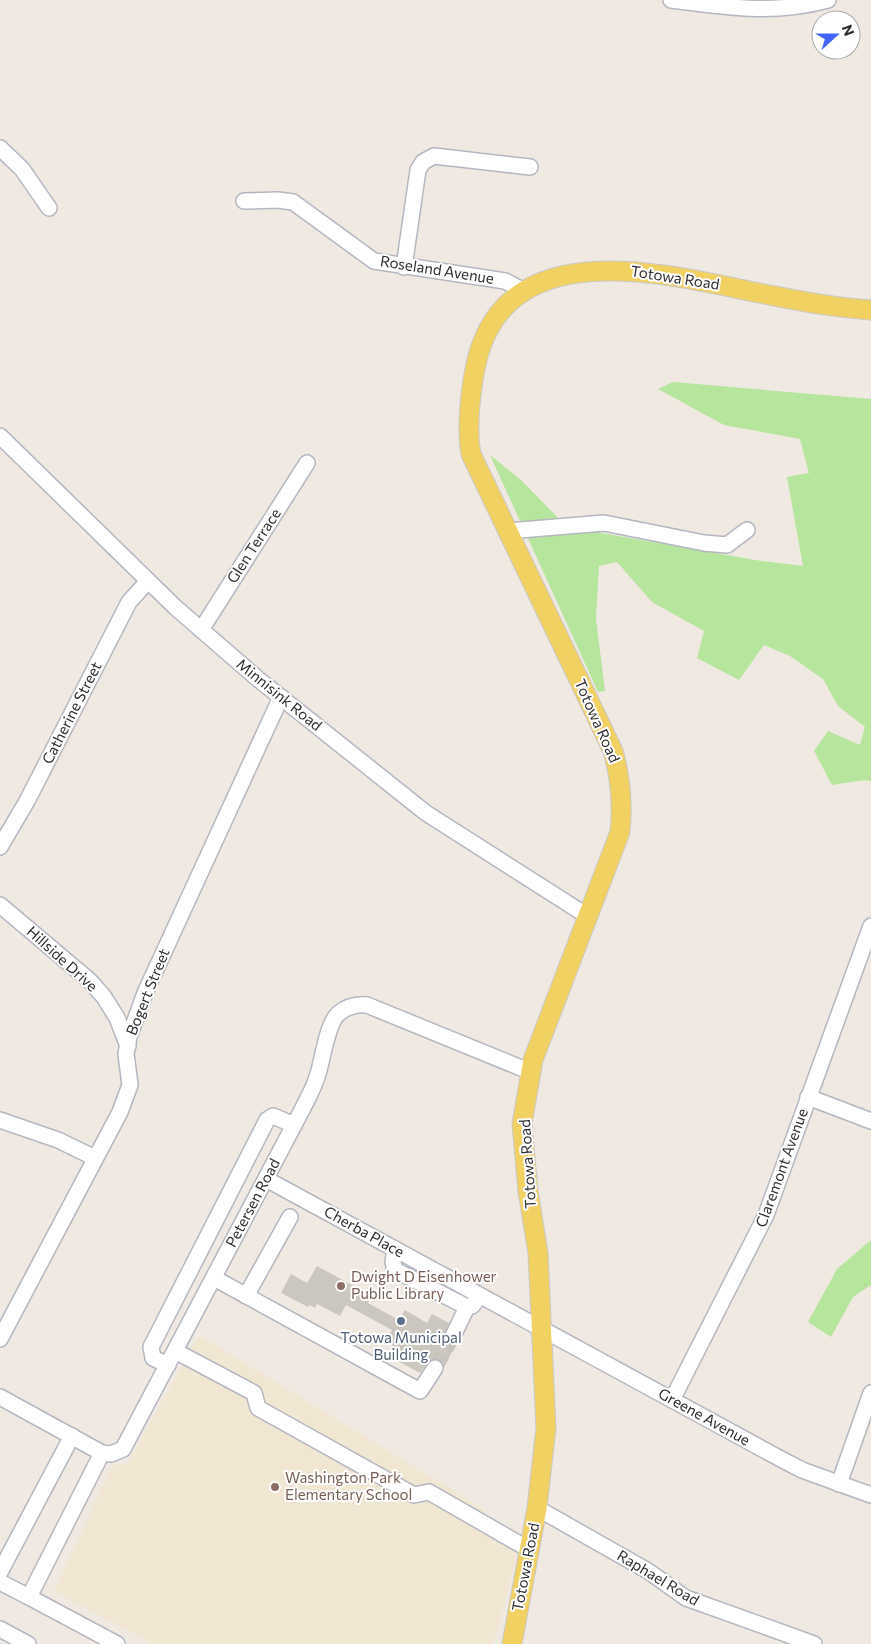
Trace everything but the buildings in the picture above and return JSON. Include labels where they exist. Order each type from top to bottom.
[{"type":"main road","name":"Totowa Road","points":[[511,1643],[537,1508],[546,1428],[538,1253],[528,1191],[522,1124],[533,1060],[620,832],[622,810],[620,778],[613,751],[478,471],[468,441],[475,369],[481,347],[489,329],[500,314],[526,292],[553,278],[573,274],[628,271],[674,275],[761,293],[871,310]]},
{"type":"street","points":[[672,0],[770,10],[800,7],[828,0]]},
{"type":"street","points":[[0,148],[22,169],[49,208]]},
{"type":"street","points":[[404,267],[418,170],[423,162],[434,156],[530,167]]},
{"type":"street","name":"Roseland Avenue","points":[[244,202],[278,200],[292,202],[374,261],[505,281],[526,292]]},
{"type":"street","name":"Minnisink Road","points":[[0,436],[148,581],[201,630],[281,697],[446,827],[589,917]]},
{"type":"street","name":"Glen Terrace","points":[[201,630],[308,463]]},
{"type":"street","points":[[507,531],[604,523],[704,543],[727,545],[747,530]]},
{"type":"street","name":"Catherine Street","points":[[0,847],[31,792],[129,602],[148,581]]},
{"type":"street","name":"Bogert Street","points":[[0,1339],[126,1098],[130,1085],[128,1046],[145,993],[281,697]]},
{"type":"street","name":"Hillside Drive","points":[[0,905],[90,981],[104,997],[116,1018],[128,1046]]},
{"type":"street","name":"Claremont Avenue","points":[[672,1400],[766,1215],[870,934]]},
{"type":"street","name":"Petersen Road","points":[[102,1453],[112,1454],[123,1448],[168,1365],[294,1125],[318,1075],[332,1024],[337,1015],[356,1004],[367,1005],[531,1072]]},
{"type":"street","points":[[808,1098],[871,1121]]},
{"type":"street","points":[[168,1365],[153,1358],[151,1347],[267,1120],[273,1116],[294,1125]]},
{"type":"street","points":[[0,1120],[58,1140],[96,1158]]},
{"type":"street","name":"Cherba Place","points":[[266,1179],[542,1329]]},
{"type":"street","points":[[246,1296],[290,1217]]},
{"type":"street","points":[[208,1235],[231,1245]]},
{"type":"street","points":[[395,1249],[393,1262],[395,1270],[467,1307],[472,1306],[480,1296]]},
{"type":"street","points":[[214,1278],[420,1391],[435,1368]]},
{"type":"street","points":[[453,1336],[467,1307]]},
{"type":"street","name":"Greene Avenue","points":[[542,1329],[802,1470],[871,1495]]},
{"type":"street","points":[[175,1351],[254,1393],[258,1408],[414,1495],[428,1492],[530,1550]]},
{"type":"street","points":[[839,1484],[871,1392]]},
{"type":"street","points":[[0,1397],[102,1453],[29,1597]]},
{"type":"street","points":[[0,1572],[72,1436]]},
{"type":"street","name":"Raphael Road","points":[[537,1508],[648,1570],[686,1598],[814,1644]]},
{"type":"street","points":[[0,1582],[117,1644]]},
{"type":"street","points":[[0,1628],[28,1644]]},
{"type":"shaded area","name":"Washington Park Elementary School","points":[[199,1335],[483,1509],[490,1522],[518,1548],[493,1644],[153,1644],[54,1591],[113,1465],[128,1463]]},
{"type":"green space","points":[[673,382],[871,399],[871,781],[864,780],[832,785],[814,751],[828,731],[860,745],[865,727],[838,706],[823,679],[790,656],[764,645],[739,680],[697,658],[704,631],[652,602],[617,562],[599,566],[596,619],[605,691],[598,692],[490,455],[521,480],[567,527],[755,560],[803,566],[787,477],[809,473],[800,439],[724,425],[658,389]]},
{"type":"green space","points":[[871,1240],[871,1285],[853,1297],[831,1337],[808,1322],[837,1269]]},
{"type":"tunnel","points":[[435,1368],[453,1336]]},
{"type":"place","name":"Dwight D Eisenhower Public Library","points":[[341,1286]]},
{"type":"place","name":"Totowa Municipal Building","points":[[401,1321]]},
{"type":"place","name":"Washington Park Elementary School","points":[[275,1487]]}]
